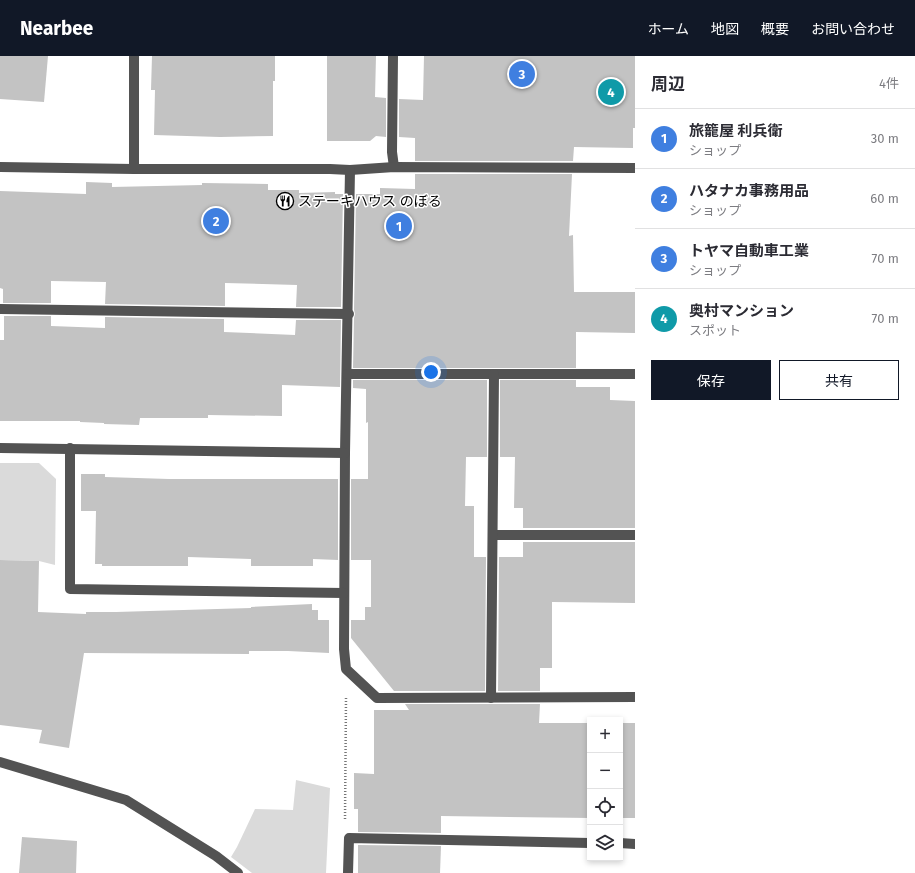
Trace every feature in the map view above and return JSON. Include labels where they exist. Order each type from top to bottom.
[{"type":"street","points":[[134,56],[134,169]]},
{"type":"street","points":[[393,56],[392,152],[394,167]]},
{"type":"street","points":[[0,167],[350,170],[394,167],[635,168]]},
{"type":"street","points":[[350,170],[349,314],[345,453],[344,649],[346,669],[377,698],[635,697]]},
{"type":"street","points":[[0,309],[349,314]]},
{"type":"street","points":[[347,374],[635,374]]},
{"type":"street","points":[[491,698],[494,374]]},
{"type":"street","points":[[0,448],[345,453]]},
{"type":"street","points":[[70,448],[70,589],[344,593]]},
{"type":"street","points":[[493,535],[635,534]]},
{"type":"street","points":[[0,762],[126,800],[216,856],[238,873]]},
{"type":"street","points":[[348,873],[350,838],[587,843]]},
{"type":"street","points":[[623,843],[635,844]]},
{"type":"path","points":[[346,669],[345,826],[350,838]]},
{"type":"shaded area","points":[[0,463],[39,463],[56,479],[55,565],[39,561],[0,560]]},
{"type":"shaded area","points":[[296,780],[330,788],[326,873],[252,873],[231,857],[255,809],[293,810]]},
{"type":"building","points":[[0,56],[48,56],[44,102],[0,99]]},
{"type":"building","points":[[152,56],[275,56],[275,81],[273,81],[273,136],[220,137],[154,135],[155,90],[151,90]]},
{"type":"building","points":[[327,56],[376,56],[375,97],[386,98],[386,137],[376,136],[370,141],[327,141]]},
{"type":"building","points":[[424,56],[635,56],[635,128],[633,128],[633,148],[574,147],[573,161],[415,161],[415,138],[399,137],[399,99],[423,100]]},
{"type":"building","points":[[415,174],[572,174],[569,236],[573,235],[574,292],[635,292],[635,333],[576,332],[576,368],[353,368],[356,194],[380,194],[380,188],[415,189]]},
{"type":"building","points":[[86,182],[112,183],[112,187],[202,185],[202,183],[268,184],[268,190],[299,190],[299,193],[335,192],[335,194],[343,194],[341,307],[296,307],[297,285],[225,283],[225,306],[105,304],[106,282],[51,281],[51,303],[3,303],[3,289],[0,288],[0,191],[86,194]]},
{"type":"building","points":[[4,316],[51,316],[51,326],[105,328],[105,317],[224,319],[224,332],[295,335],[296,320],[341,320],[340,387],[282,385],[282,416],[208,415],[208,418],[140,418],[139,425],[104,424],[80,421],[0,421],[0,340],[4,340]]},
{"type":"building","points":[[353,380],[487,380],[487,457],[466,457],[465,506],[474,506],[474,557],[486,557],[485,691],[394,691],[351,638],[351,620],[365,620],[365,607],[371,607],[371,560],[351,560],[351,479],[368,479],[368,422],[366,423],[366,389],[353,388]]},
{"type":"building","points":[[500,380],[576,380],[576,387],[610,387],[610,400],[635,401],[635,528],[523,528],[523,508],[514,508],[515,457],[500,457]]},
{"type":"building","points":[[81,474],[105,474],[105,477],[169,479],[338,479],[338,560],[313,559],[313,566],[251,566],[251,559],[188,557],[188,566],[102,566],[102,564],[95,564],[96,511],[81,511]]},
{"type":"building","points":[[523,542],[635,542],[635,603],[552,602],[552,668],[540,668],[540,691],[498,691],[499,557],[523,557]]},
{"type":"building","points":[[0,560],[39,561],[38,612],[86,614],[86,612],[251,608],[312,604],[312,610],[318,610],[318,620],[329,620],[329,653],[249,651],[249,654],[84,653],[69,748],[39,743],[42,730],[0,725]]},
{"type":"building","points":[[405,704],[540,704],[539,723],[587,723],[587,818],[441,816],[441,833],[358,832],[358,809],[354,809],[354,773],[374,774],[374,710],[409,710]]},
{"type":"building","points":[[623,723],[635,723],[635,818],[623,818]]},
{"type":"building","points":[[22,837],[77,841],[76,873],[19,873]]},
{"type":"building","points":[[358,845],[441,846],[440,873],[358,873]]},
{"type":"place","name":"トヤマ自動車工業","points":[[522,74]]},
{"type":"place","name":"奥村マンション","points":[[611,92]]},
{"type":"place","name":"ステーキハウス のぼる","points":[[285,201]]},
{"type":"place","name":"ハタナカ事務用品","points":[[216,221]]},
{"type":"place","name":"旅籠屋 利兵衛","points":[[399,226]]}]
